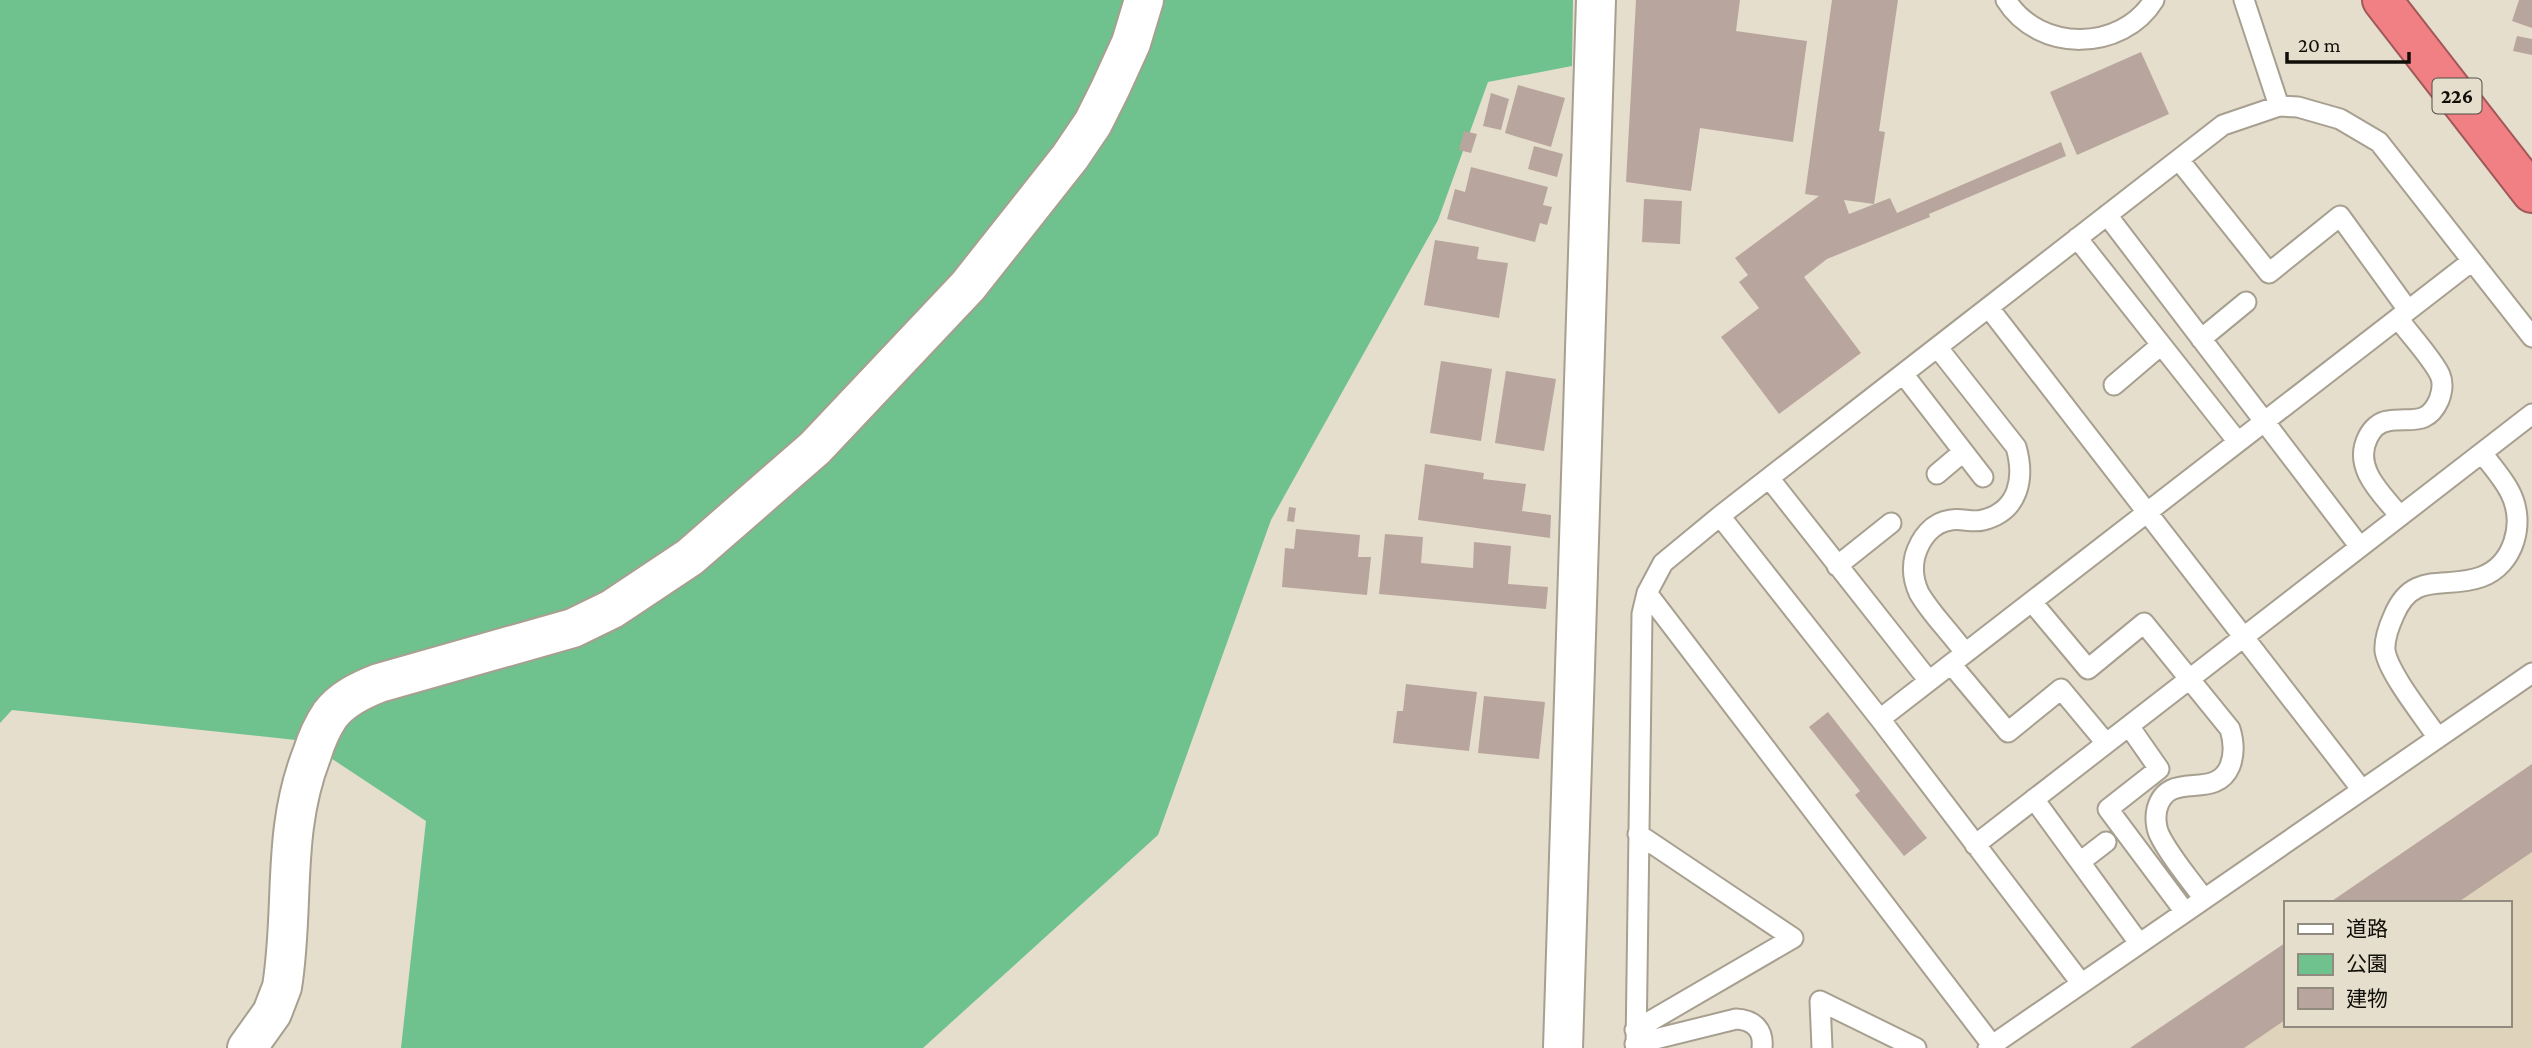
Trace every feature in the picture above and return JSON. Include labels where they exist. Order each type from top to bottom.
[{"type":"highway","name":"226","points":[[2382,0],[2532,193]]},
{"type":"street","points":[[247,1048],[272,1013],[282,987],[294,813],[305,772],[317,740],[331,714],[362,689],[573,628],[612,609],[653,583],[729,524],[815,448],[900,359],[968,286],[1043,193],[1093,123],[1131,43],[1144,0]]},
{"type":"street","points":[[1563,1048],[1596,0]]},
{"type":"lane","points":[[2006,0],[2011,8],[2033,27],[2062,39],[2093,39],[2123,30],[2148,11],[2154,0]]},
{"type":"lane","points":[[2244,0],[2279,106]]},
{"type":"lane","points":[[1635,1041],[1642,614],[1647,593],[1663,563],[1720,516],[2223,125],[2279,106],[2298,107],[2340,119],[2379,142],[2532,337]]},
{"type":"lane","points":[[2179,160],[2269,273],[2340,216],[2403,314],[2440,375],[2443,389],[2437,404],[2428,415],[2417,420],[2390,420],[2379,424],[2369,435],[2364,448],[2368,475],[2400,516]]},
{"type":"lane","points":[[2107,215],[2360,547]]},
{"type":"lane","points":[[2077,238],[2238,442]]},
{"type":"lane","points":[[1880,719],[2472,261]]},
{"type":"lane","points":[[2201,339],[2246,302]]},
{"type":"lane","points":[[1989,308],[2362,790]]},
{"type":"lane","points":[[2115,385],[2161,345]]},
{"type":"lane","points":[[1938,348],[2016,447],[2022,475],[2010,505],[2001,513],[1984,520],[1951,520],[1925,535],[1914,562],[1914,580],[1919,593],[1958,659],[2008,732],[2061,689],[2106,743]]},
{"type":"lane","points":[[1904,375],[1983,477]]},
{"type":"lane","points":[[1975,845],[2532,414]]},
{"type":"lane","points":[[1937,474],[1963,452]]},
{"type":"lane","points":[[2438,738],[2391,667],[2385,651],[2386,637],[2401,600],[2413,590],[2429,583],[2478,579],[2494,572],[2505,560],[2514,543],[2518,524],[2516,507],[2510,491],[2482,453]]},
{"type":"lane","points":[[1769,478],[1929,681]]},
{"type":"lane","points":[[1720,516],[1880,719],[2081,983]]},
{"type":"lane","points":[[1837,566],[1891,523]]},
{"type":"lane","points":[[1647,593],[1990,1047],[2532,674]]},
{"type":"lane","points":[[2032,602],[2088,669],[2144,623],[2230,729],[2234,744],[2226,775],[2216,784],[2194,784],[2172,789],[2158,807],[2156,818],[2158,834],[2204,899]]},
{"type":"lane","points":[[2129,726],[2159,769],[2108,809],[2185,912]]},
{"type":"lane","points":[[2034,799],[2139,943]]},
{"type":"lane","points":[[1635,1041],[1793,938],[1638,834]]},
{"type":"lane","points":[[2080,862],[2106,842]]},
{"type":"lane","points":[[1822,1048],[1820,1001],[1916,1048]]},
{"type":"lane","points":[[1635,1041],[1736,1019],[1746,1020],[1758,1027],[1763,1037],[1762,1048]]},
{"type":"shaded area","points":[[2532,771],[2532,1048],[2175,1048],[2284,963],[2284,1027],[2511,1027],[2511,901],[2365,901]]},
{"type":"green space","points":[[0,0],[1573,0],[1572,66],[1488,82],[1438,220],[1271,520],[1158,835],[923,1048],[401,1048],[426,821],[305,741],[12,710],[0,723]]},
{"type":"building","points":[[1636,0],[1740,0],[1736,31],[1807,41],[1793,142],[1700,128],[1691,191],[1626,182]]},
{"type":"building","points":[[1832,0],[1898,0],[1879,131],[1885,132],[1874,204],[1844,200],[1849,214],[1890,198],[1897,213],[2061,142],[2066,156],[1929,214],[1930,217],[1827,259],[1804,277],[1861,353],[1779,414],[1721,337],[1759,308],[1739,282],[1748,275],[1735,258],[1819,196],[1805,194]]},
{"type":"building","points":[[2519,0],[2532,0],[2532,28],[2512,21]]},
{"type":"building","points":[[2517,36],[2532,39],[2532,55],[2513,51]]},
{"type":"building","points":[[2141,52],[2169,114],[2077,155],[2050,92]]},
{"type":"building","points":[[1518,85],[1565,98],[1551,147],[1505,133]]},
{"type":"building","points":[[1491,93],[1509,99],[1501,130],[1483,126]]},
{"type":"building","points":[[1464,131],[1477,134],[1471,153],[1459,150]]},
{"type":"building","points":[[1534,146],[1563,154],[1557,177],[1528,169]]},
{"type":"building","points":[[1471,167],[1548,187],[1543,205],[1552,207],[1547,225],[1540,223],[1535,242],[1447,219],[1455,189],[1465,192]]},
{"type":"building","points":[[1644,199],[1682,201],[1680,244],[1642,242]]},
{"type":"building","points":[[1435,240],[1479,247],[1477,259],[1508,263],[1499,318],[1424,305]]},
{"type":"building","points":[[1441,361],[1492,369],[1481,441],[1430,433]]},
{"type":"building","points":[[1506,371],[1556,379],[1544,451],[1495,443]]},
{"type":"building","points":[[1425,464],[1484,473],[1483,479],[1526,484],[1522,511],[1551,515],[1550,538],[1418,520]]},
{"type":"building","points":[[1289,507],[1296,508],[1294,522],[1287,521]]},
{"type":"building","points":[[1296,529],[1360,535],[1358,557],[1371,557],[1367,595],[1282,587],[1285,548],[1294,549]]},
{"type":"building","points":[[1385,534],[1423,537],[1421,563],[1473,568],[1474,542],[1511,546],[1508,584],[1548,587],[1546,609],[1379,594]]},
{"type":"building","points":[[1406,684],[1477,692],[1469,751],[1393,743],[1397,711],[1403,711]]},
{"type":"building","points":[[1484,696],[1545,702],[1539,759],[1478,753]]},
{"type":"building","points":[[1828,712],[1927,838],[1904,856],[1855,795],[1860,791],[1809,727]]},
{"type":"building","points":[[2532,764],[2532,852],[2460,901],[2332,901]]},
{"type":"building","points":[[2284,944],[2284,1021],[2244,1048],[2130,1048]]}]
